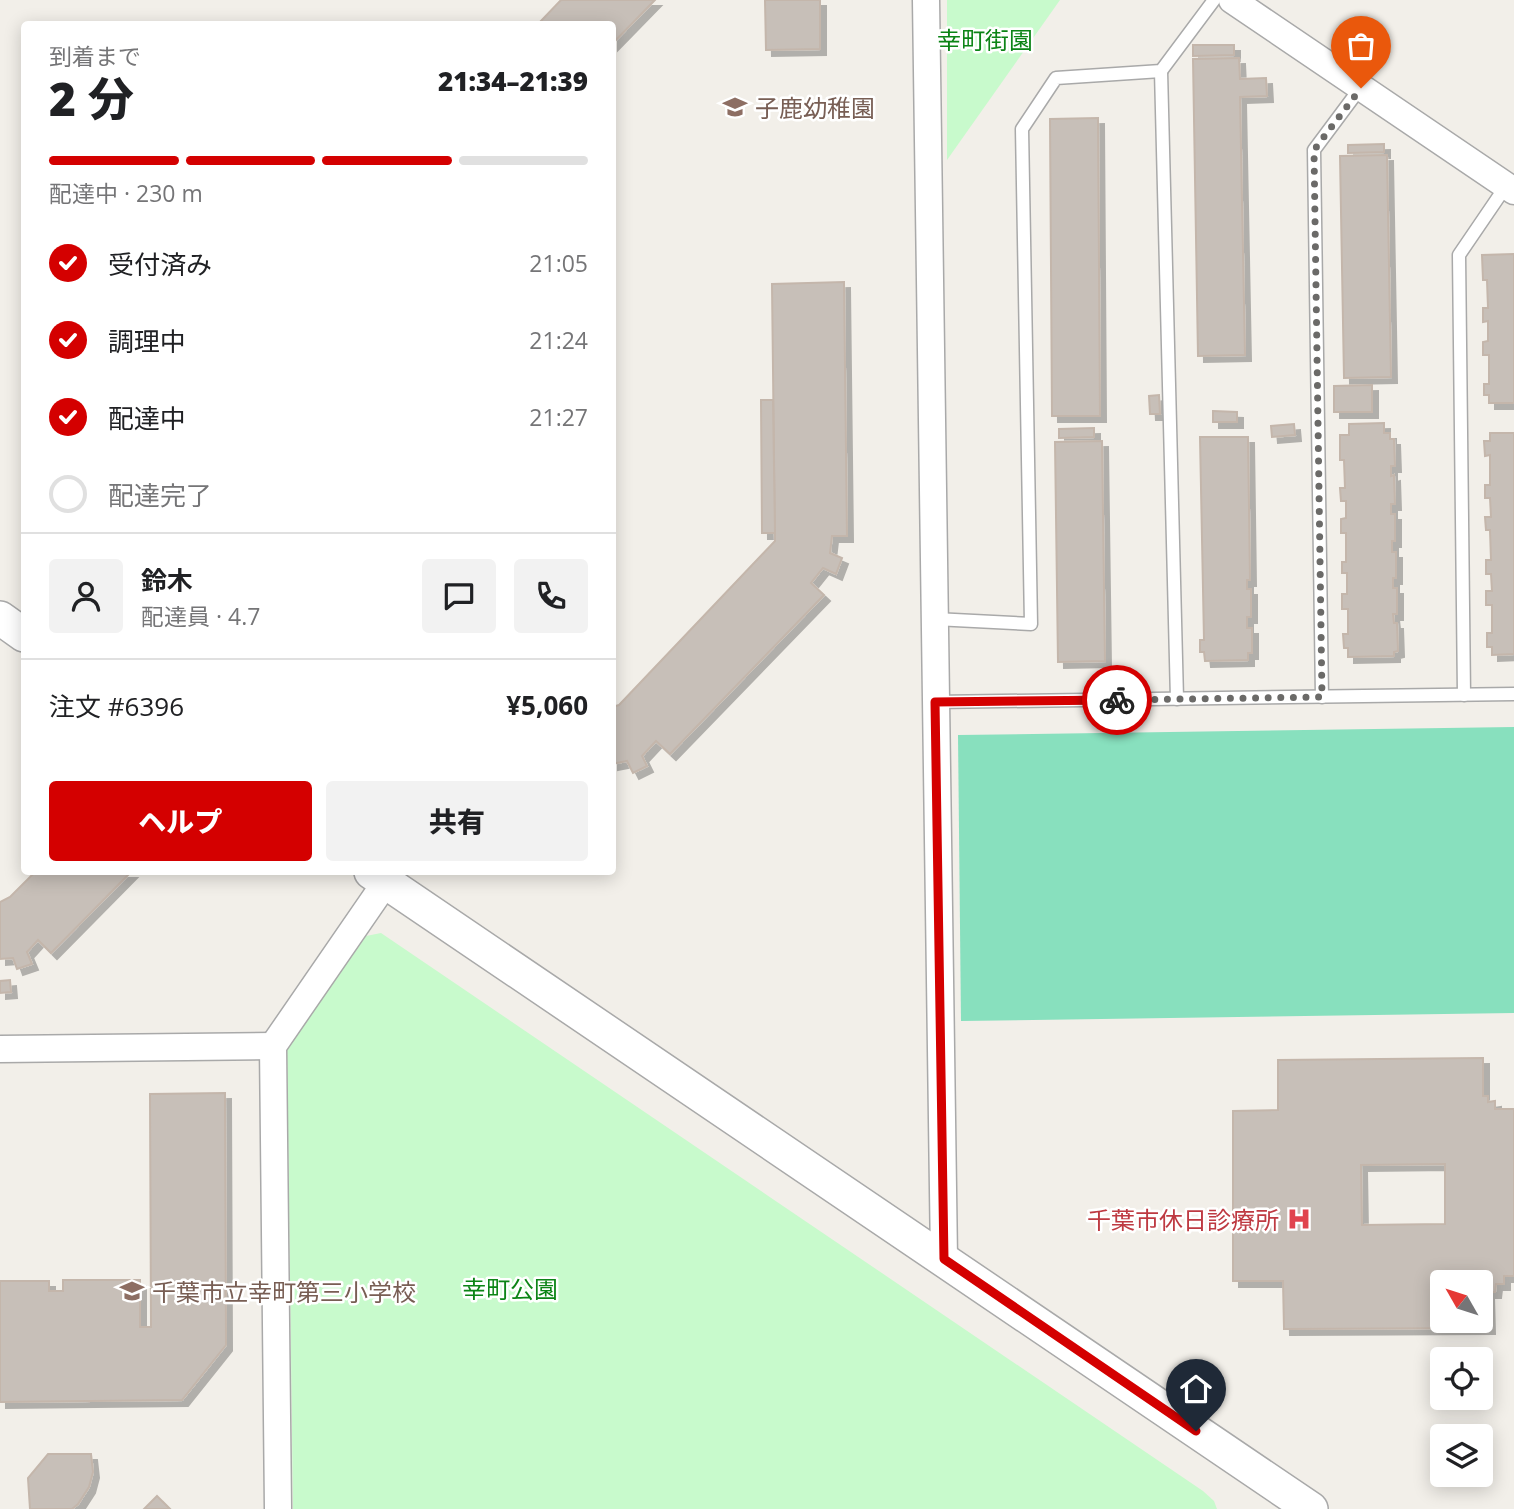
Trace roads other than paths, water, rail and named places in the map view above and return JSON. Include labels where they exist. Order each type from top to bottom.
[{"type":"street","points":[[926,0],[944,1259]]},
{"type":"street","points":[[1232,0],[1510,189]]},
{"type":"street","points":[[0,618],[21,633]]},
{"type":"street","points":[[278,1509],[273,1046],[379,877],[1311,1509]]},
{"type":"street","points":[[0,1049],[273,1046]]},
{"type":"lane","points":[[1177,699],[1161,71],[1214,0]]},
{"type":"lane","points":[[935,619],[1031,624],[1022,129],[1056,78],[1161,71]]},
{"type":"lane","points":[[1322,697],[1314,150],[1361,88]]},
{"type":"lane","points":[[1464,695],[1459,256],[1510,189]]},
{"type":"lane","points":[[935,702],[1514,694]]},
{"type":"place","name":"子鹿幼稚園","points":[[735,107]]},
{"type":"place","name":"千葉市休日診療所","points":[[1299,1219]]},
{"type":"place","name":"千葉市立幸町第三小学校","points":[[132,1291]]},
{"type":"park label","name":"幸町街園","points":[[985,39]]},
{"type":"park label","name":"幸町公園","points":[[510,1288]]}]
